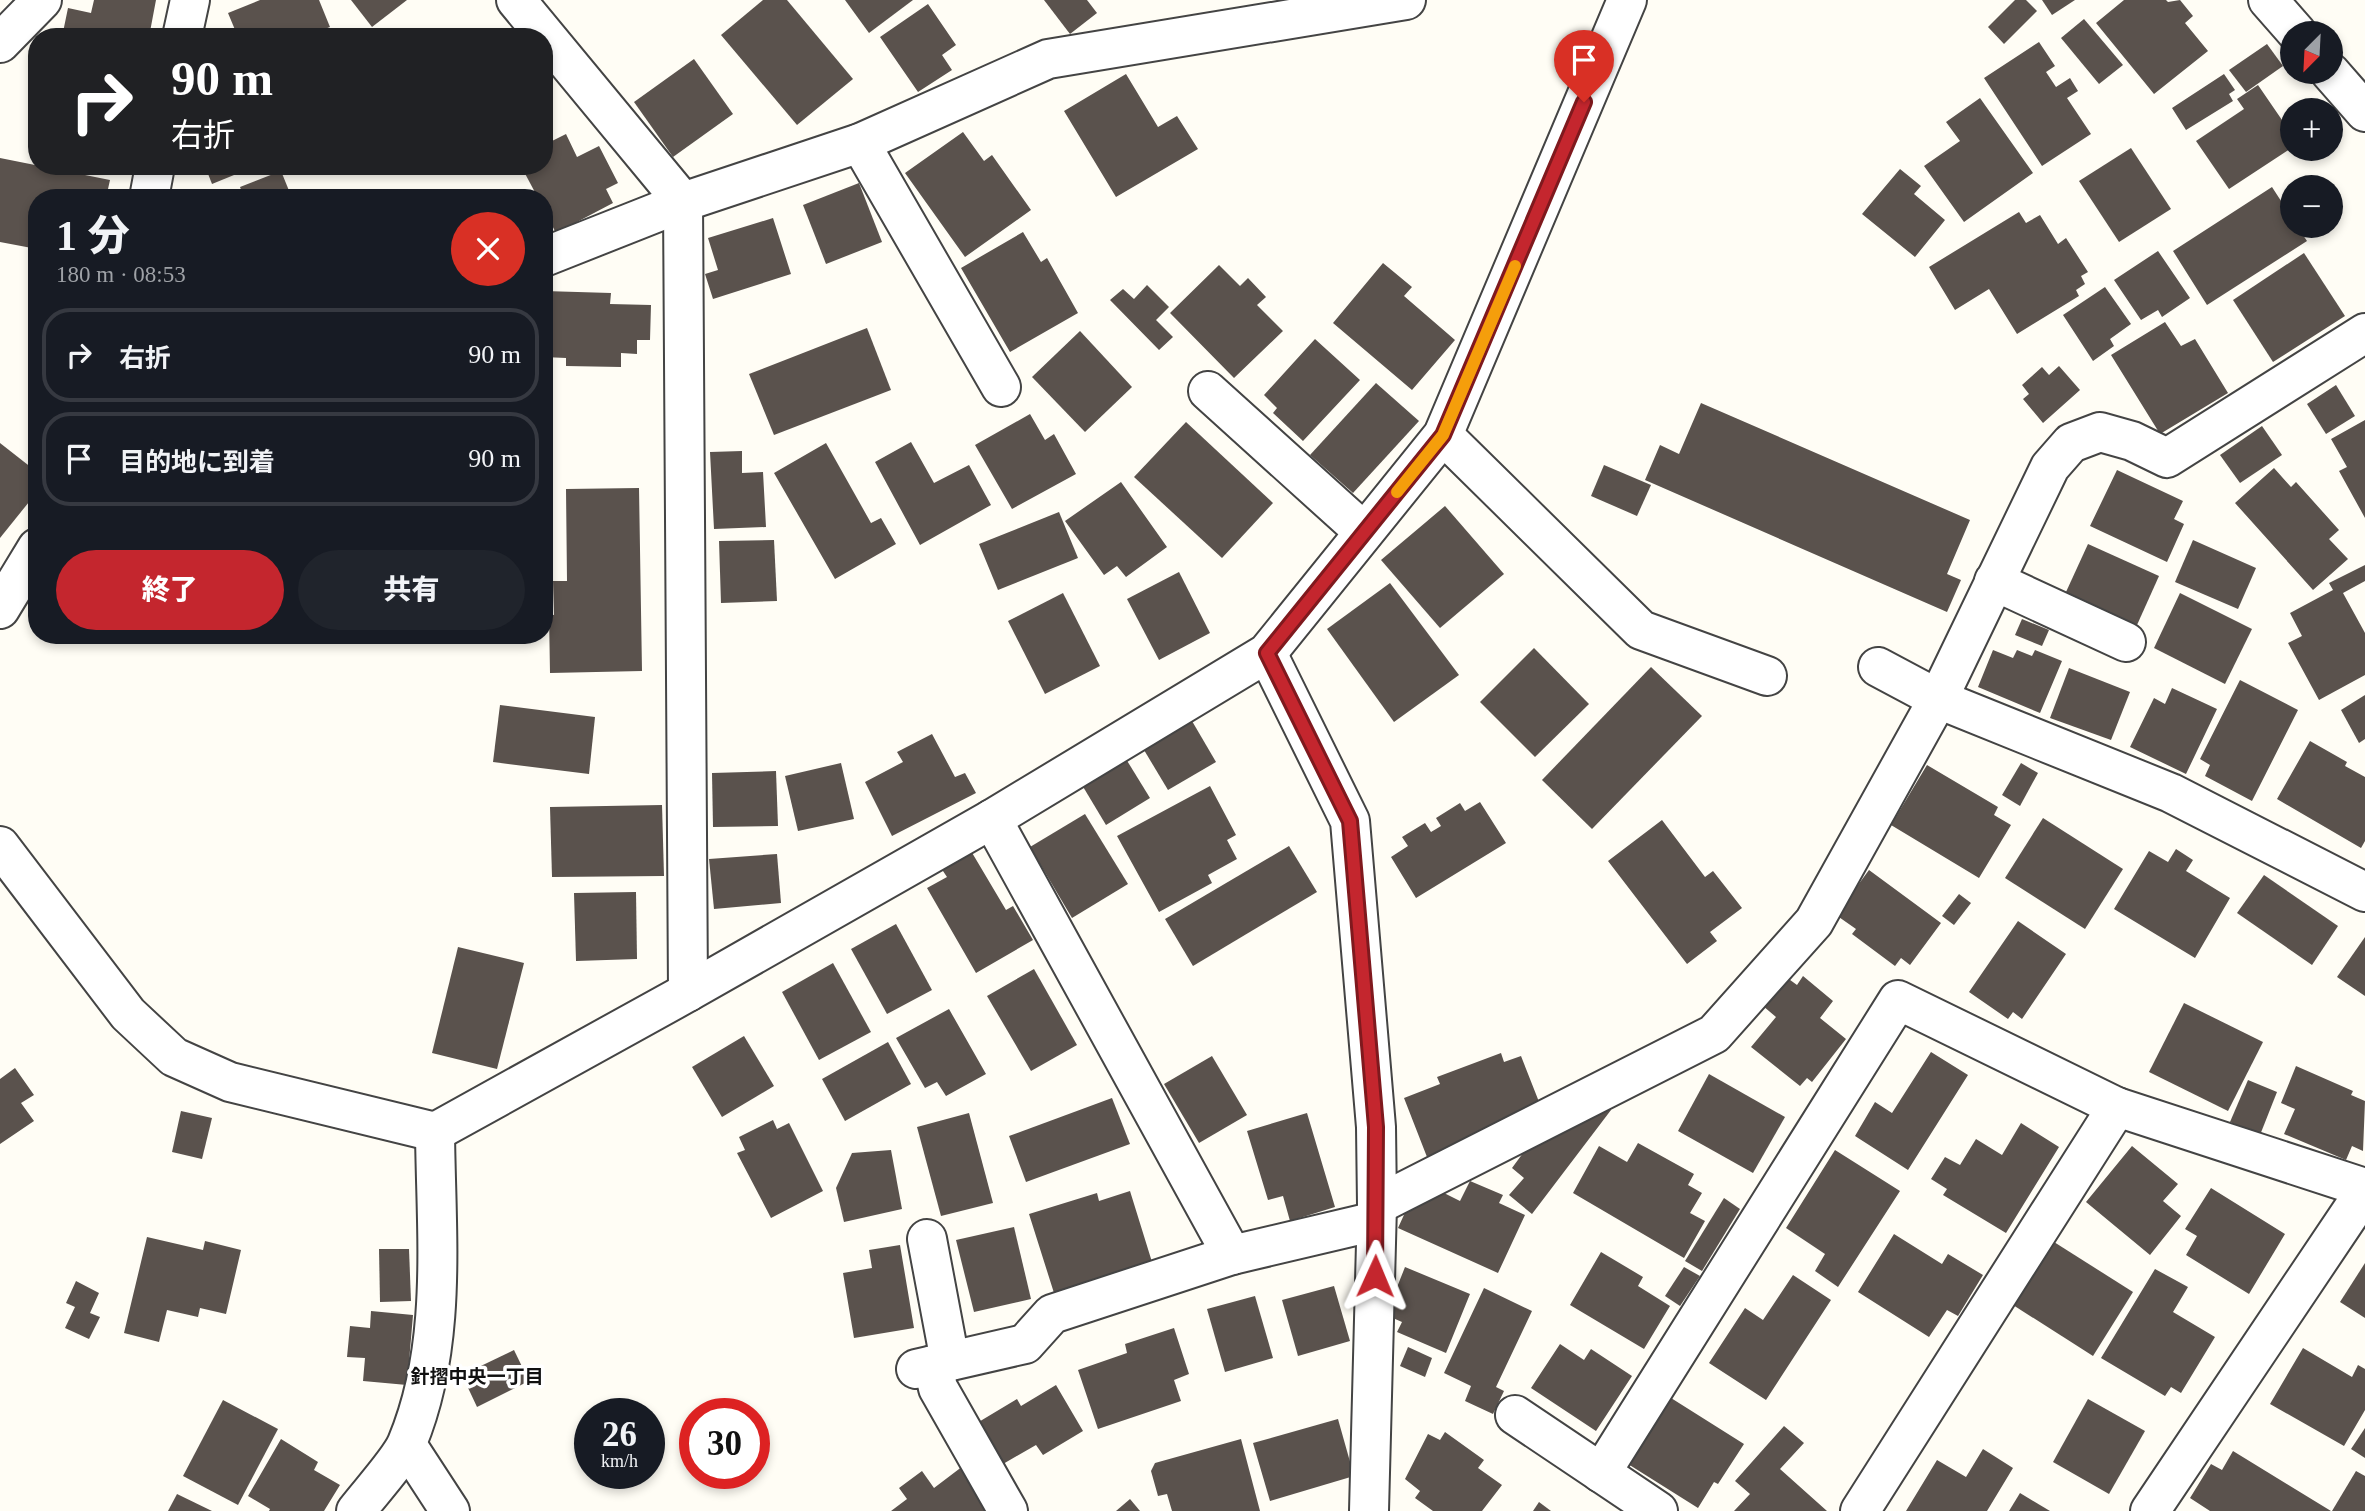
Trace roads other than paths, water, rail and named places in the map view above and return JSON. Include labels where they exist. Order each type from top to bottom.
[{"type":"street","points":[[0,43],[43,0]]},
{"type":"street","points":[[184,28],[190,0]]},
{"type":"street","points":[[516,0],[539,28]]},
{"type":"street","points":[[553,253],[683,202],[860,143],[1048,59],[1406,0]]},
{"type":"street","points":[[0,846],[128,1014],[174,1057],[230,1082],[435,1132],[992,819],[1267,653],[1443,435],[1627,0]]},
{"type":"street","points":[[2267,0],[2286,21]]},
{"type":"street","points":[[553,45],[683,202],[688,992]]},
{"type":"street","points":[[2340,84],[2365,112]]},
{"type":"street","points":[[860,143],[1001,387]]},
{"type":"street","points":[[933,1365],[1025,1344],[1052,1314],[1232,1255],[1377,1213],[1714,1034],[1814,922],[1938,699],[2050,467],[2071,443],[2100,432],[2132,441],[2167,458],[2365,333]]},
{"type":"street","points":[[1209,391],[1364,531]]},
{"type":"street","points":[[1443,435],[1641,630],[1767,676]]},
{"type":"street","points":[[0,609],[28,563]]},
{"type":"street","points":[[1994,582],[2126,642]]},
{"type":"street","points":[[1267,653],[1350,821],[1376,1127],[1377,1213],[1369,1511]]},
{"type":"street","points":[[1878,667],[1938,699],[2171,793],[2365,892]]},
{"type":"street","points":[[992,819],[1232,1255]]},
{"type":"street","points":[[1601,1473],[1898,1000],[2117,1107],[2365,1189],[2150,1511]]},
{"type":"street","points":[[1860,1511],[2117,1107]]},
{"type":"street","points":[[356,1511],[407,1445],[428,1375],[437,1298],[435,1132]]},
{"type":"street","points":[[927,1239],[933,1365],[938,1388],[1008,1511]]},
{"type":"street","points":[[1515,1415],[1658,1511]]},
{"type":"street","points":[[407,1445],[450,1511]]},
{"type":"district","name":"針摺中央一丁目","points":[[477,1376]]}]
